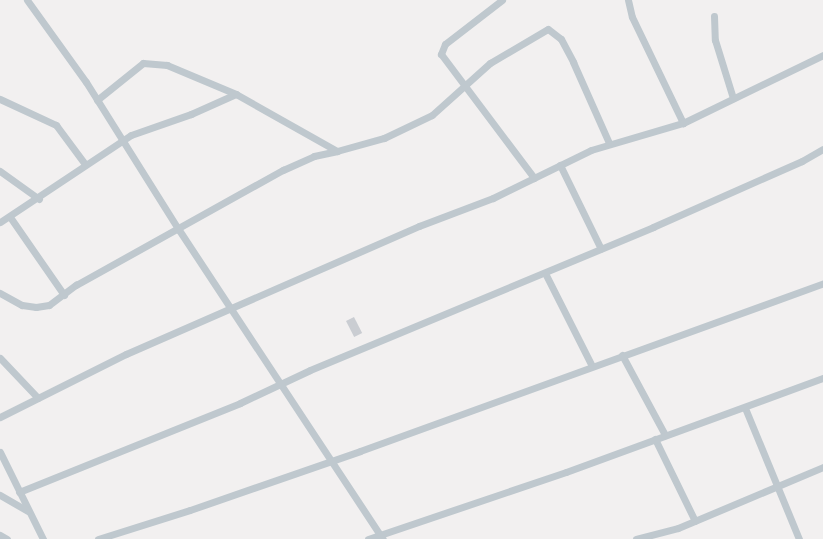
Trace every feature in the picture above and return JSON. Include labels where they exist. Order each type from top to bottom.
[{"type":"street","points":[[27,0],[124,140],[179,230],[283,384],[381,537]]},
{"type":"street","points":[[502,0],[441,49],[443,58],[534,178]]},
{"type":"street","points":[[628,0],[632,17],[683,123]]},
{"type":"street","points":[[714,16],[715,40],[733,98]]},
{"type":"street","points":[[0,293],[15,302],[36,308],[49,305],[64,295],[302,161],[408,128],[435,112],[464,86],[514,46],[551,29],[561,39],[573,62],[609,143]]},
{"type":"street","points":[[0,417],[126,354],[534,178],[609,143],[683,123],[823,55]]},
{"type":"street","points":[[97,100],[139,66],[149,62],[176,68],[236,94],[337,151]]},
{"type":"street","points":[[0,222],[39,199],[85,164],[124,140],[236,94]]},
{"type":"street","points":[[0,99],[56,125],[85,164]]},
{"type":"street","points":[[19,492],[283,384],[320,366],[545,273],[802,161],[823,149]]},
{"type":"street","points":[[560,165],[601,249]]},
{"type":"street","points":[[0,171],[39,199]]},
{"type":"street","points":[[10,217],[64,295]]},
{"type":"street","points":[[545,273],[592,366]]},
{"type":"street","points":[[98,539],[331,461],[823,283]]},
{"type":"street","points":[[622,356],[665,435]]},
{"type":"street","points":[[0,358],[38,398]]},
{"type":"street","points":[[368,539],[381,537],[537,482],[655,438],[745,408],[823,378]]},
{"type":"street","points":[[745,408],[799,539]]},
{"type":"street","points":[[655,438],[695,520]]},
{"type":"street","points":[[0,452],[42,539]]},
{"type":"street","points":[[636,539],[695,520],[823,467]]},
{"type":"street","points":[[0,496],[29,511]]},
{"type":"street","points":[[0,535],[7,539]]},
{"type":"building","points":[[354,317],[362,333],[354,337],[346,321]]}]
